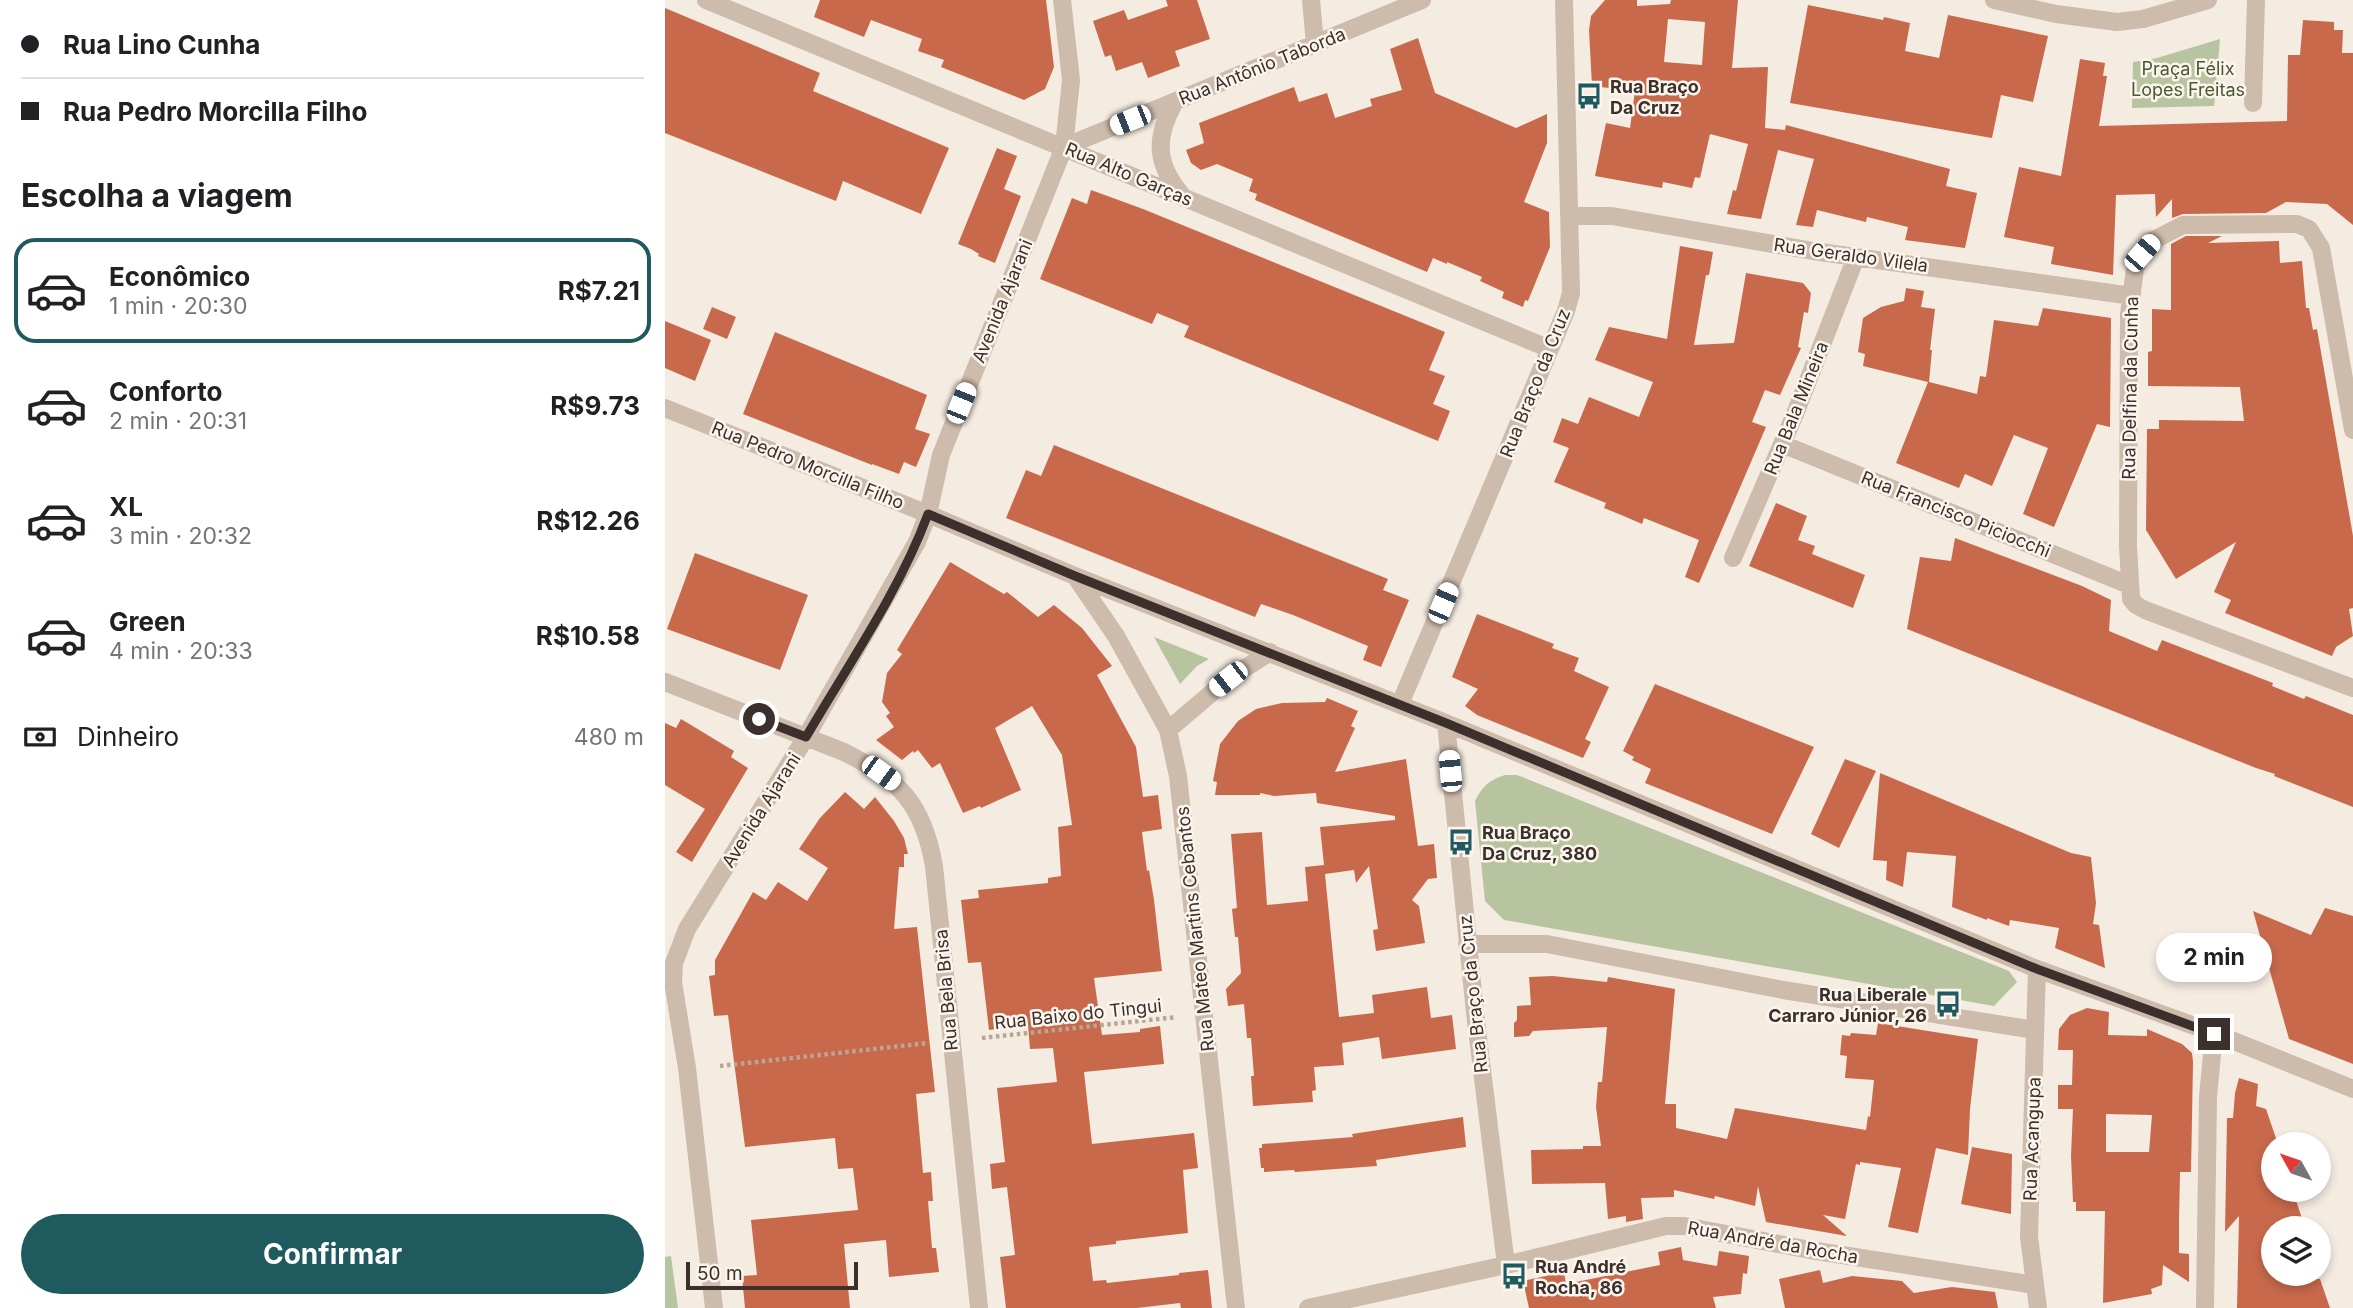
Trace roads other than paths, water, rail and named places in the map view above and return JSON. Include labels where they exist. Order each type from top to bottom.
[{"type":"street","name":"Rua Alto Garças","points":[[706,0],[1550,349]]},
{"type":"street","name":"Avenida Ajarani","points":[[714,1308],[687,1068],[668,959],[806,737],[918,542],[928,514],[940,454],[1064,146],[1071,80],[1062,0]]},
{"type":"street","points":[[1311,0],[1315,44]]},
{"type":"street","name":"Rua Antônio Taborda","points":[[1064,146],[1422,0]]},
{"type":"street","name":"Rua Braço da Cruz","points":[[1400,704],[1566,311],[1571,293],[1565,0]]},
{"type":"street","points":[[1994,0],[2117,22],[2143,19],[2208,0]]},
{"type":"street","points":[[2253,103],[2256,0]]},
{"type":"street","points":[[1175,102],[1164,120],[1160,141],[1162,161],[1170,181],[1184,197]]},
{"type":"street","name":"Rua Geraldo Vilela","points":[[1570,216],[1612,216],[1856,257],[2132,296]]},
{"type":"street","name":"Rua Delfina da Cunha","points":[[2130,592],[2129,369],[2132,296],[2135,269],[2142,253],[2152,241],[2183,225],[2297,223],[2309,229],[2321,248],[2353,430]]},
{"type":"street","name":"Rua Bala Mineira","points":[[1733,558],[1782,444],[1856,257]]},
{"type":"street","name":"Rua Pedro Morcilla Filho","points":[[665,408],[1075,576],[1400,704],[2037,969],[2353,1089]]},
{"type":"street","name":"Rua Francisco Piciocchi","points":[[1782,444],[2130,592],[2144,610],[2353,688]]},
{"type":"street","name":"Rua Mateo Martins Cebantos","points":[[1075,576],[1116,636],[1168,730],[1178,776],[1235,1308]]},
{"type":"street","points":[[1168,730],[1218,687],[1271,652]]},
{"type":"street","name":"Rua Bela Brisa","points":[[665,682],[866,762],[896,784],[916,807],[929,836],[935,866],[979,1308]]},
{"type":"street","name":"Rua Braço da Cruz","points":[[1446,723],[1467,944],[1506,1265]]},
{"type":"street","points":[[1467,944],[1547,944],[1783,990],[2035,1030]]},
{"type":"street","name":"Rua Acangupa","points":[[2037,969],[2029,1237],[2038,1308]]},
{"type":"street","points":[[2203,1308],[2208,1097],[2214,1034]]},
{"type":"street","name":"Rua André da Rocha","points":[[1308,1308],[1506,1265],[1666,1226],[1684,1226],[1810,1250],[2035,1285]]},
{"type":"place","name":"Rua Braço Da Cruz","points":[[1589,96]]},
{"type":"place","name":"Rua Braço Da Cruz, 380","points":[[1461,842]]},
{"type":"place","name":"Rua Liberale Carraro Júnior, 26","points":[[1948,1004]]},
{"type":"place","name":"Rua André Rocha, 86","points":[[1514,1276]]},
{"type":"park label","name":"Praça Félix Lopes Freitas","points":[[2188,78]]}]
